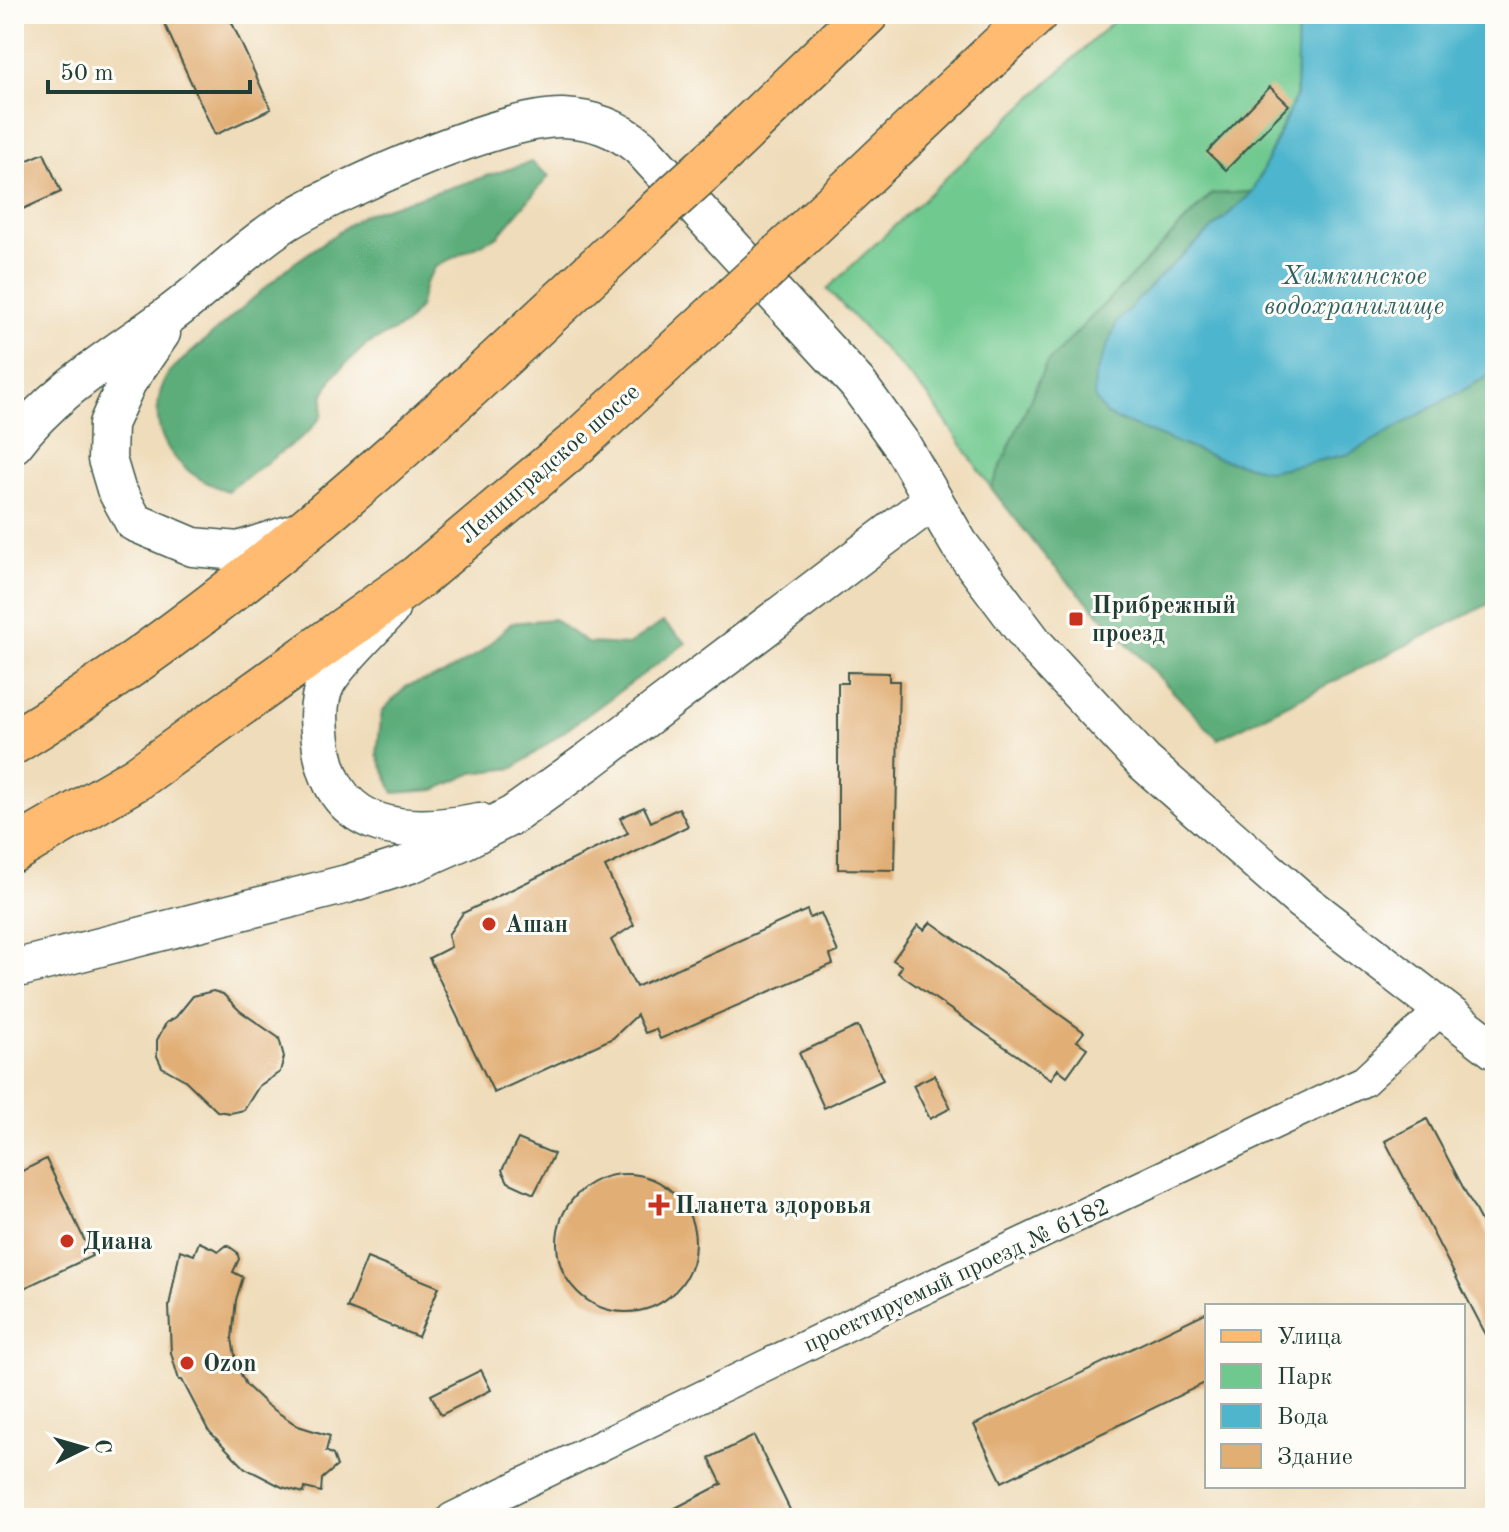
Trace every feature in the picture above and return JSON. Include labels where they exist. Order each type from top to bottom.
[{"type":"main road","points":[[14,742],[224,600],[317,523],[439,416],[866,14]]},
{"type":"main road","name":"Ленинградское шоссе","points":[[14,850],[137,778],[418,577],[579,441],[1035,14]]},
{"type":"street","points":[[14,444],[24,430],[89,372],[176,311],[285,223],[339,193],[525,122],[560,117],[591,120],[622,132],[640,147],[857,383],[901,444],[959,544],[1035,645],[1144,762],[1301,900],[1495,1050]]},
{"type":"street","points":[[176,311],[127,382],[108,424],[107,459],[116,489],[134,522],[193,547],[238,551],[281,540],[317,523]]},
{"type":"street","points":[[14,969],[360,880],[410,864],[513,815],[933,500]]},
{"type":"street","points":[[418,577],[326,683],[318,715],[325,769],[335,791],[357,813],[392,828],[450,828],[513,815]]},
{"type":"street","name":"проектируемый проезд № 6182","points":[[452,1518],[1364,1081],[1443,1008]]},
{"type":"green space","points":[[1121,14],[1298,14],[1296,96],[1253,192],[1211,194],[1046,364],[991,488],[929,397],[827,289]]},
{"type":"green space","points":[[531,162],[549,176],[498,236],[436,266],[425,284],[419,308],[405,325],[366,345],[334,375],[324,394],[322,416],[307,433],[228,491],[209,484],[177,461],[160,429],[158,411],[160,392],[169,372],[290,266],[363,215]]},
{"type":"green space","points":[[1253,192],[1159,277],[1106,415],[1217,458],[1269,471],[1349,454],[1495,372],[1495,601],[1218,739],[1048,560],[991,488],[1046,364],[1212,194]]},
{"type":"green space","points":[[553,619],[587,643],[628,645],[663,622],[686,643],[514,768],[473,773],[435,790],[394,793],[377,754],[382,711],[407,686],[442,675],[480,653],[511,623]]},
{"type":"water","name":"Химкинское водохранилище","points":[[1298,14],[1495,14],[1495,372],[1349,454],[1269,471],[1217,458],[1106,415],[1094,397],[1095,376],[1117,322],[1159,277],[1253,192],[1296,96]]},
{"type":"building","points":[[160,14],[228,14],[271,109],[215,135]]},
{"type":"building","points":[[1270,87],[1289,105],[1226,170],[1207,152]]},
{"type":"building","points":[[44,153],[61,192],[14,213],[14,166]]},
{"type":"building","points":[[847,672],[889,673],[889,681],[899,681],[895,870],[838,869],[838,683],[847,683]]},
{"type":"building","points":[[644,807],[651,822],[679,808],[688,826],[605,867],[634,925],[611,940],[636,987],[807,910],[810,918],[821,913],[838,952],[830,955],[833,964],[660,1039],[656,1029],[645,1033],[637,1015],[613,1038],[494,1093],[429,958],[451,947],[448,935],[463,913],[628,833],[620,818]]},
{"type":"building","points":[[931,922],[1084,1032],[1077,1041],[1087,1048],[1067,1076],[1058,1069],[1051,1079],[898,973],[902,966],[893,960],[918,925],[924,930]]},
{"type":"building","points":[[213,991],[223,994],[240,1011],[279,1038],[284,1057],[280,1072],[259,1086],[244,1110],[230,1113],[217,1111],[185,1080],[162,1067],[157,1056],[157,1040],[166,1023],[176,1017],[193,996]]},
{"type":"building","points":[[858,1026],[883,1080],[824,1108],[799,1053]]},
{"type":"building","points":[[934,1075],[951,1108],[930,1119],[913,1085]]},
{"type":"building","points":[[1427,1119],[1495,1248],[1495,1352],[1385,1141]]},
{"type":"building","points":[[518,1139],[554,1154],[534,1194],[508,1182],[502,1170]]},
{"type":"building","points":[[46,1159],[92,1256],[20,1290],[14,1278],[14,1175]]},
{"type":"building","points":[[626,1174],[652,1179],[675,1194],[690,1217],[695,1243],[690,1269],[675,1292],[652,1307],[626,1312],[600,1307],[577,1292],[562,1269],[557,1243],[562,1217],[577,1194],[600,1179]]},
{"type":"building","points":[[199,1242],[219,1251],[227,1245],[237,1252],[239,1259],[233,1272],[243,1277],[236,1300],[232,1339],[237,1366],[246,1385],[267,1405],[298,1426],[330,1436],[326,1451],[333,1455],[337,1466],[322,1479],[321,1492],[305,1488],[304,1493],[282,1487],[245,1468],[208,1430],[182,1380],[179,1380],[171,1353],[169,1306],[180,1250],[194,1255]]},
{"type":"building","points":[[367,1258],[439,1287],[418,1337],[347,1308]]},
{"type":"building","points":[[1205,1313],[1205,1383],[1002,1482],[974,1425]]},
{"type":"building","points":[[481,1370],[491,1390],[441,1415],[431,1395]]},
{"type":"building","points":[[754,1436],[794,1518],[656,1518],[722,1484],[709,1458]]},
{"type":"place","name":"Прибрежный проезд","points":[[1076,619]]},
{"type":"place","name":"Ашан","points":[[489,924]]},
{"type":"place","name":"Планета здоровья","points":[[659,1205]]},
{"type":"place","name":"Диана","points":[[67,1241]]},
{"type":"place","name":"Ozon","points":[[187,1363]]}]
